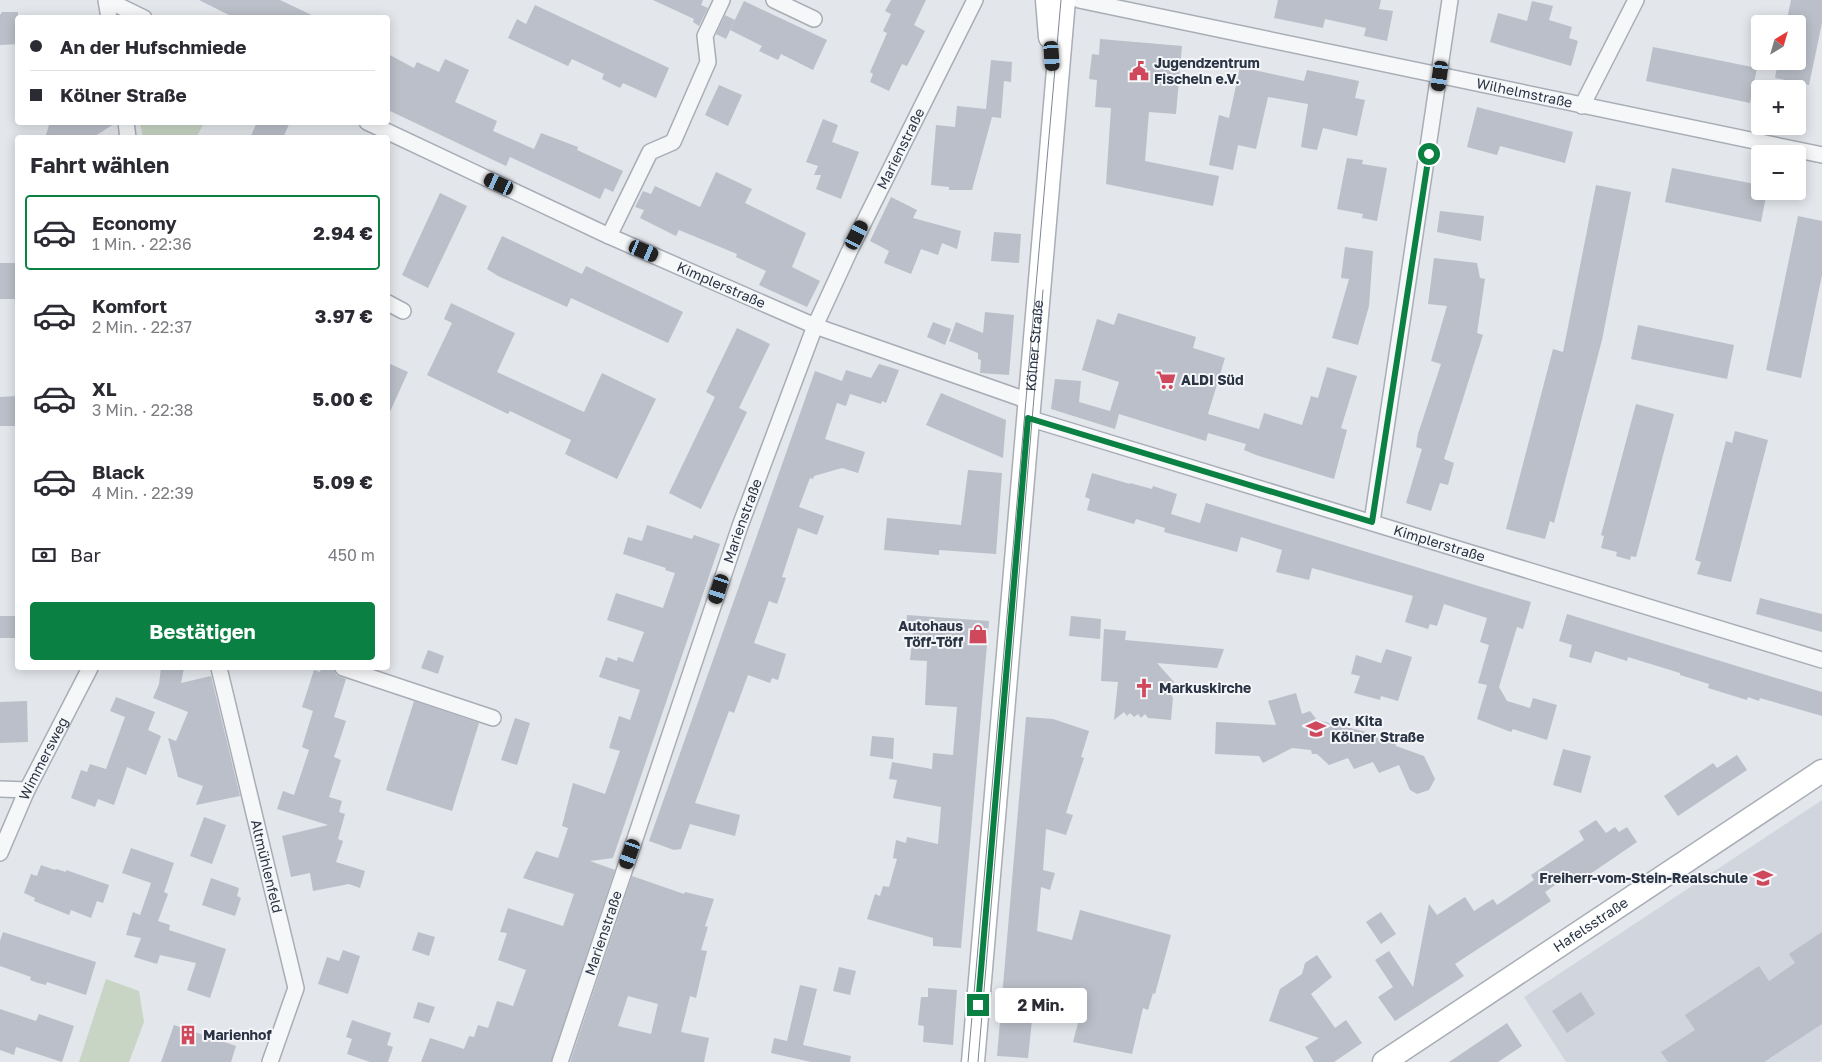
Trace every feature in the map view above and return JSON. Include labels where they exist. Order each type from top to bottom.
[{"type":"main road","name":"Kölner Straße","points":[[1047,0],[1056,108]]},
{"type":"main road","name":"Kölner Straße","points":[[973,1062],[1064,0]]},
{"type":"main road","name":"Hafelsstraße","points":[[1384,1062],[1822,771]]},
{"type":"street","points":[[106,0],[108,15]]},
{"type":"street","points":[[106,0],[138,15]]},
{"type":"street","points":[[609,236],[650,152],[672,142],[708,62],[705,36],[722,0]]},
{"type":"street","points":[[774,0],[814,19]]},
{"type":"street","name":"Marienstraße","points":[[560,1062],[740,526],[815,326],[849,252],[975,0]]},
{"type":"street","name":"Wilhelmstraße","points":[[1079,0],[1822,155]]},
{"type":"street","points":[[1372,522],[1450,0]]},
{"type":"street","points":[[1582,106],[1636,0]]},
{"type":"street","name":"Kimplerstraße","points":[[373,125],[609,236],[815,326],[1028,409],[1372,522],[1822,660]]},
{"type":"street","points":[[390,305],[402,311]]},
{"type":"street","name":"Wimmersweg","points":[[0,852],[27,790],[89,670]]},
{"type":"street","name":"Altmühlenfeld","points":[[219,670],[296,988],[270,1062]]},
{"type":"street","points":[[349,670],[493,718]]},
{"type":"street","points":[[0,789],[27,790]]},
{"type":"shaded area","name":"Freiherr-vom-Stein-Realschule","points":[[1822,800],[1822,1060],[1819,1062],[1566,1062],[1524,997]]},
{"type":"green space","points":[[141,125],[203,125],[198,135],[143,135]]},
{"type":"green space","points":[[106,979],[139,991],[144,1022],[129,1062],[79,1062]]},
{"type":"building","points":[[199,0],[280,0],[312,15],[229,15]]},
{"type":"building","points":[[653,0],[703,0],[701,5],[708,8],[699,26],[693,22],[694,19]]},
{"type":"building","points":[[891,0],[926,0],[914,25],[925,31],[907,66],[902,64],[889,91],[870,82],[873,74],[870,72],[887,33],[883,31],[891,14],[885,11]]},
{"type":"building","points":[[1278,0],[1381,0],[1379,9],[1393,11],[1387,41],[1364,36],[1366,28],[1325,19],[1323,28],[1274,18]]},
{"type":"building","points":[[1791,0],[1822,0],[1822,23],[1809,85],[1806,84],[1806,80],[1775,78],[1776,70],[1806,70],[1806,15],[1788,15]]},
{"type":"building","points":[[744,1],[827,40],[813,70],[781,54],[778,60],[759,51],[762,46],[730,30]]},
{"type":"building","points":[[1532,1],[1553,6],[1549,20],[1572,27],[1569,38],[1578,41],[1571,66],[1490,42],[1498,13],[1527,21]]},
{"type":"building","points":[[535,5],[669,68],[656,98],[623,83],[620,88],[602,79],[604,74],[572,59],[568,66],[508,38],[517,19],[526,24]]},
{"type":"building","points":[[2,12],[18,12],[18,15],[15,15],[15,44],[0,45],[0,15]]},
{"type":"building","points":[[725,15],[735,20],[726,39],[716,34]]},
{"type":"building","points":[[1100,39],[1182,46],[1176,114],[1149,112],[1145,161],[1219,176],[1213,206],[1106,184],[1111,108],[1095,107],[1097,80],[1089,79],[1092,54],[1099,55]]},
{"type":"building","points":[[1653,47],[1751,67],[1751,70],[1757,70],[1755,80],[1751,80],[1750,103],[1646,81]]},
{"type":"building","points":[[390,55],[414,68],[417,62],[439,72],[445,59],[469,70],[455,102],[497,121],[493,131],[534,149],[541,133],[578,147],[577,150],[623,171],[613,192],[605,188],[600,199],[510,157],[506,166],[390,111]]},
{"type":"building","points":[[991,60],[1012,62],[1011,82],[1004,81],[1001,118],[992,117],[972,190],[949,190],[949,187],[931,185],[936,125],[955,127],[957,106],[986,109]]},
{"type":"building","points":[[1240,67],[1304,81],[1307,70],[1359,81],[1355,98],[1365,100],[1357,136],[1323,128],[1317,150],[1301,147],[1308,104],[1268,97],[1256,149],[1238,145],[1233,170],[1209,165],[1219,115],[1229,118]]},
{"type":"building","points":[[719,85],[742,95],[728,126],[705,115]]},
{"type":"building","points":[[1477,107],[1573,132],[1565,163],[1500,146],[1497,155],[1467,147]]},
{"type":"building","points":[[823,119],[838,125],[832,142],[859,152],[841,199],[816,189],[821,175],[814,175],[818,166],[806,162]]},
{"type":"building","points":[[49,125],[112,125],[97,135],[46,135]]},
{"type":"building","points":[[256,125],[289,125],[284,135],[251,135]]},
{"type":"building","points":[[1347,158],[1363,160],[1362,164],[1387,168],[1377,221],[1362,218],[1363,214],[1337,209]]},
{"type":"building","points":[[1672,168],[1751,183],[1751,200],[1765,200],[1761,222],[1665,202]]},
{"type":"building","points":[[716,172],[752,189],[745,203],[806,233],[792,267],[820,281],[807,307],[759,285],[766,271],[736,257],[737,254],[679,230],[676,236],[640,218],[644,210],[635,207],[643,191],[651,194],[655,186],[700,207]]},
{"type":"building","points":[[1596,185],[1631,192],[1602,340],[1554,523],[1550,521],[1545,539],[1506,529],[1553,349],[1563,352]]},
{"type":"building","points":[[440,193],[467,206],[428,288],[402,275]]},
{"type":"building","points":[[891,197],[917,210],[913,218],[961,231],[957,249],[942,243],[938,255],[921,249],[911,274],[884,263],[889,251],[870,241]]},
{"type":"building","points":[[1440,211],[1484,216],[1481,241],[1437,232]]},
{"type":"building","points":[[1798,216],[1822,221],[1822,275],[1801,378],[1766,370]]},
{"type":"building","points":[[994,232],[1021,234],[1019,263],[991,261]]},
{"type":"building","points":[[502,236],[582,274],[586,266],[683,312],[668,343],[571,298],[567,307],[498,276],[487,269]]},
{"type":"building","points":[[1345,247],[1373,251],[1369,306],[1358,345],[1332,338],[1349,279],[1341,278]]},
{"type":"building","points":[[1434,258],[1477,263],[1480,278],[1485,279],[1477,333],[1483,335],[1444,459],[1454,463],[1448,485],[1440,483],[1431,511],[1406,503],[1422,449],[1416,447],[1418,434],[1441,364],[1431,361],[1447,306],[1428,304]]},
{"type":"building","points":[[0,263],[15,263],[15,299],[0,299]]},
{"type":"building","points":[[451,303],[515,333],[497,372],[584,412],[602,373],[656,399],[617,479],[565,454],[571,440],[510,411],[508,414],[427,375],[452,323],[444,319]]},
{"type":"building","points":[[985,312],[1014,315],[1009,375],[980,373],[981,360],[978,359],[978,353],[949,341],[956,322],[983,333]]},
{"type":"building","points":[[1118,313],[1196,337],[1193,348],[1225,358],[1208,414],[1259,429],[1264,413],[1302,425],[1311,396],[1318,398],[1327,367],[1357,376],[1341,428],[1347,430],[1334,479],[1256,455],[1244,450],[1246,444],[1208,433],[1206,441],[1119,414],[1115,429],[1051,409],[1055,379],[1081,381],[1079,402],[1110,411],[1119,382],[1082,370],[1097,319],[1114,325]]},
{"type":"building","points":[[933,322],[951,329],[945,345],[927,337]]},
{"type":"building","points":[[1638,325],[1734,345],[1727,379],[1631,359]]},
{"type":"building","points":[[737,328],[770,344],[739,408],[747,412],[701,509],[669,493],[715,397],[706,392]]},
{"type":"building","points":[[390,364],[408,372],[390,412]]},
{"type":"building","points":[[879,364],[899,370],[886,403],[882,401],[881,404],[850,394],[846,406],[837,403],[825,439],[865,452],[858,473],[842,468],[814,476],[813,479],[810,478],[799,507],[824,516],[817,535],[798,528],[782,577],[786,578],[777,604],[769,601],[754,643],[786,654],[778,680],[772,678],[770,683],[748,675],[734,713],[729,711],[695,803],[740,815],[735,836],[690,824],[681,849],[674,850],[649,841],[815,371],[842,381],[846,370],[871,378]]},
{"type":"building","points":[[941,393],[1006,420],[1003,458],[926,425]]},
{"type":"building","points":[[15,396],[15,426],[0,426],[0,397]]},
{"type":"building","points":[[1636,404],[1674,414],[1636,557],[1631,556],[1630,560],[1616,556],[1617,552],[1601,548],[1604,536],[1601,535]]},
{"type":"building","points":[[1735,431],[1768,440],[1731,582],[1697,574],[1701,562],[1695,560],[1726,441],[1732,443]]},
{"type":"building","points":[[968,470],[1002,473],[996,554],[939,550],[939,555],[884,550],[887,518],[961,525]]},
{"type":"building","points":[[1092,473],[1152,489],[1153,486],[1177,494],[1171,514],[1200,523],[1206,503],[1531,602],[1523,629],[1517,627],[1499,687],[1507,701],[1530,708],[1533,698],[1557,705],[1547,740],[1513,729],[1511,732],[1477,719],[1487,685],[1478,683],[1489,645],[1480,642],[1487,618],[1444,604],[1437,626],[1430,624],[1428,629],[1405,622],[1413,596],[1312,568],[1309,580],[1276,572],[1282,550],[1241,537],[1237,552],[1164,532],[1165,528],[1136,519],[1134,524],[1087,510],[1090,499],[1085,497]]},
{"type":"building","points":[[647,525],[692,539],[694,535],[720,544],[613,858],[590,861],[615,870],[551,1062],[421,1062],[430,1038],[464,1049],[469,1036],[474,1037],[478,1025],[488,1028],[497,1001],[513,1006],[526,970],[498,960],[507,933],[500,932],[508,908],[563,926],[574,894],[523,878],[536,851],[558,858],[568,828],[562,826],[573,783],[605,794],[620,751],[609,748],[619,716],[630,720],[640,690],[599,677],[606,657],[617,661],[618,657],[633,662],[644,632],[607,620],[616,593],[663,608],[675,573],[665,570],[666,568],[623,554],[628,537],[642,541]]},
{"type":"building","points":[[1760,598],[1822,614],[1822,632],[1756,614]]},
{"type":"building","points":[[1567,614],[1822,692],[1822,716],[1760,698],[1759,701],[1748,697],[1747,700],[1708,688],[1709,684],[1680,675],[1680,673],[1628,657],[1627,661],[1595,651],[1591,663],[1569,657],[1572,645],[1559,641]]},
{"type":"building","points":[[907,615],[989,621],[961,948],[933,946],[933,938],[867,919],[875,894],[880,896],[883,886],[889,887],[897,859],[893,858],[896,840],[906,843],[907,837],[938,844],[941,807],[893,798],[897,780],[889,779],[892,762],[932,769],[933,753],[953,755],[957,707],[925,705],[927,661],[910,660],[913,632],[906,631]]},
{"type":"building","points":[[0,616],[15,616],[15,638],[0,638]]},
{"type":"building","points":[[1071,616],[1101,619],[1100,639],[1069,636]]},
{"type":"building","points":[[1104,629],[1126,631],[1125,640],[1224,649],[1217,668],[1157,663],[1174,682],[1170,686],[1174,690],[1170,693],[1173,698],[1171,720],[1148,718],[1145,714],[1141,718],[1138,714],[1134,717],[1130,713],[1127,716],[1124,712],[1114,720],[1118,682],[1101,681]]},
{"type":"building","points":[[1386,649],[1412,657],[1398,701],[1381,696],[1380,700],[1354,693],[1360,676],[1351,674],[1356,655],[1381,663]]},
{"type":"building","points":[[428,650],[444,656],[438,674],[421,668]]},
{"type":"building","points":[[161,670],[184,670],[181,683],[211,676],[240,796],[196,805],[203,786],[178,777],[168,738],[176,741],[188,712],[153,698],[159,684]]},
{"type":"building","points":[[314,670],[320,672],[320,670],[335,670],[336,675],[346,679],[334,717],[346,721],[334,757],[341,760],[329,797],[342,801],[339,812],[345,814],[338,839],[343,841],[336,862],[365,871],[360,888],[349,884],[313,891],[310,873],[291,877],[282,836],[328,825],[277,809],[283,791],[294,795],[309,750],[302,747],[313,711],[302,707]]},
{"type":"building","points":[[1296,693],[1302,714],[1310,711],[1317,720],[1375,734],[1376,737],[1395,742],[1396,746],[1424,756],[1435,779],[1429,790],[1417,794],[1410,790],[1399,765],[1379,773],[1373,762],[1354,769],[1348,758],[1329,765],[1317,754],[1312,754],[1311,750],[1292,748],[1263,763],[1259,756],[1215,754],[1216,722],[1276,725],[1268,701]]},
{"type":"building","points":[[116,697],[155,712],[148,730],[161,736],[146,775],[127,767],[114,805],[98,799],[95,807],[71,798],[81,770],[87,772],[90,764],[106,769],[125,717],[110,711]]},
{"type":"building","points":[[27,701],[28,742],[0,743],[0,702]]},
{"type":"building","points":[[414,701],[479,723],[452,811],[386,790]]},
{"type":"building","points":[[1026,717],[1053,719],[1089,731],[1081,757],[1084,758],[1066,813],[1073,815],[1066,835],[1046,829],[1043,870],[1055,873],[1050,890],[1041,887],[1037,931],[1072,940],[1080,910],[1171,935],[1155,994],[1153,993],[1148,1010],[1143,1008],[1132,1054],[1073,1042],[1086,993],[1040,989],[1034,1001],[1028,1058],[997,1056]]},
{"type":"building","points":[[515,718],[530,723],[517,765],[501,760]]},
{"type":"building","points":[[872,736],[894,738],[893,759],[870,756]]},
{"type":"building","points":[[1563,749],[1591,756],[1581,793],[1553,785]]},
{"type":"building","points":[[1737,755],[1747,770],[1678,816],[1664,796],[1713,763],[1717,768]]},
{"type":"building","points":[[204,817],[226,825],[212,864],[190,856]]},
{"type":"building","points":[[1596,820],[1606,833],[1615,827],[1619,832],[1627,827],[1637,842],[1577,883],[1571,874],[1545,892],[1551,901],[1455,964],[1464,976],[1395,1021],[1378,997],[1393,987],[1375,960],[1389,951],[1413,987],[1429,904],[1437,915],[1465,897],[1474,911],[1493,899],[1497,905],[1534,880],[1531,875],[1584,840],[1579,831]]},
{"type":"building","points":[[131,848],[174,863],[164,892],[168,894],[158,921],[170,925],[169,930],[226,949],[210,998],[187,990],[196,963],[160,955],[157,964],[134,957],[141,938],[126,935],[133,912],[140,915],[151,883],[122,873]]},
{"type":"building","points":[[41,865],[55,870],[66,872],[66,870],[109,885],[103,903],[97,901],[91,918],[71,910],[69,915],[34,901],[35,898],[24,893],[31,874],[37,876]]},
{"type":"building","points":[[632,876],[684,894],[685,892],[714,899],[705,926],[708,927],[701,950],[707,951],[696,998],[690,996],[681,1032],[709,1038],[704,1062],[570,1062]],"holes":[[[628,996],[658,1004],[651,1034],[618,1026]]]},
{"type":"building","points":[[211,878],[239,888],[237,896],[241,898],[235,916],[202,905]]},
{"type":"building","points":[[1381,912],[1396,934],[1381,944],[1366,922]]},
{"type":"building","points":[[3,932],[96,962],[86,995],[47,982],[46,985],[38,983],[30,980],[31,977],[0,966],[0,941]]},
{"type":"building","points":[[418,932],[435,937],[429,956],[412,950]]},
{"type":"building","points":[[1822,932],[1822,1024],[1764,1062],[1668,1062],[1661,1052],[1695,1030],[1685,1015],[1759,966],[1769,981],[1795,963],[1789,954]]},
{"type":"building","points":[[343,950],[360,956],[348,994],[318,984],[327,957],[339,961]]},
{"type":"building","points":[[1317,955],[1332,977],[1311,994],[1335,1028],[1346,1020],[1362,1043],[1334,1062],[1314,1062],[1305,1047],[1319,1038],[1269,1021],[1280,989],[1302,974],[1305,963]]},
{"type":"building","points":[[839,967],[856,971],[850,995],[833,991]]},
{"type":"building","points":[[800,985],[817,989],[803,1045],[851,1056],[850,1062],[811,1062],[771,1053],[774,1038],[787,1041]]},
{"type":"building","points":[[928,988],[957,990],[953,1045],[923,1042],[924,1026],[918,1025],[921,997],[928,997]]},
{"type":"building","points":[[1581,992],[1595,1014],[1567,1033],[1552,1011]]},
{"type":"building","points":[[418,1002],[435,1007],[429,1023],[413,1018]]},
{"type":"building","points":[[0,1009],[36,1021],[39,1014],[74,1026],[62,1062],[16,1047],[14,1055],[0,1050]]},
{"type":"building","points":[[352,1020],[391,1033],[387,1045],[393,1047],[388,1062],[370,1062],[347,1054],[352,1039],[346,1037]]},
{"type":"building","points":[[1507,1023],[1522,1046],[1498,1062],[1449,1062]]},
{"type":"building","name":"Marienhof","points":[[174,1025],[236,1046],[231,1062],[161,1062]]},
{"type":"tram line","points":[[968,1062],[1061,0]]},
{"type":"tram line","points":[[978,1062],[1043,290]]},
{"type":"place","name":"Jugendzentrum Fischeln e.V.","points":[[1139,71]]},
{"type":"place","name":"ALDI Süd","points":[[1166,380]]},
{"type":"place","name":"Autohaus Töff-Töff","points":[[978,634]]},
{"type":"place","name":"Markuskirche","points":[[1144,688]]},
{"type":"place","name":"ev. Kita Kölner Straße","points":[[1316,729]]},
{"type":"place","name":"Freiherr-vom-Stein-Realschule","points":[[1763,878]]},
{"type":"place","name":"Marienhof","points":[[188,1035]]},
{"type":"route","points":[[978,1005],[1028,418],[1372,522],[1429,154]]}]
